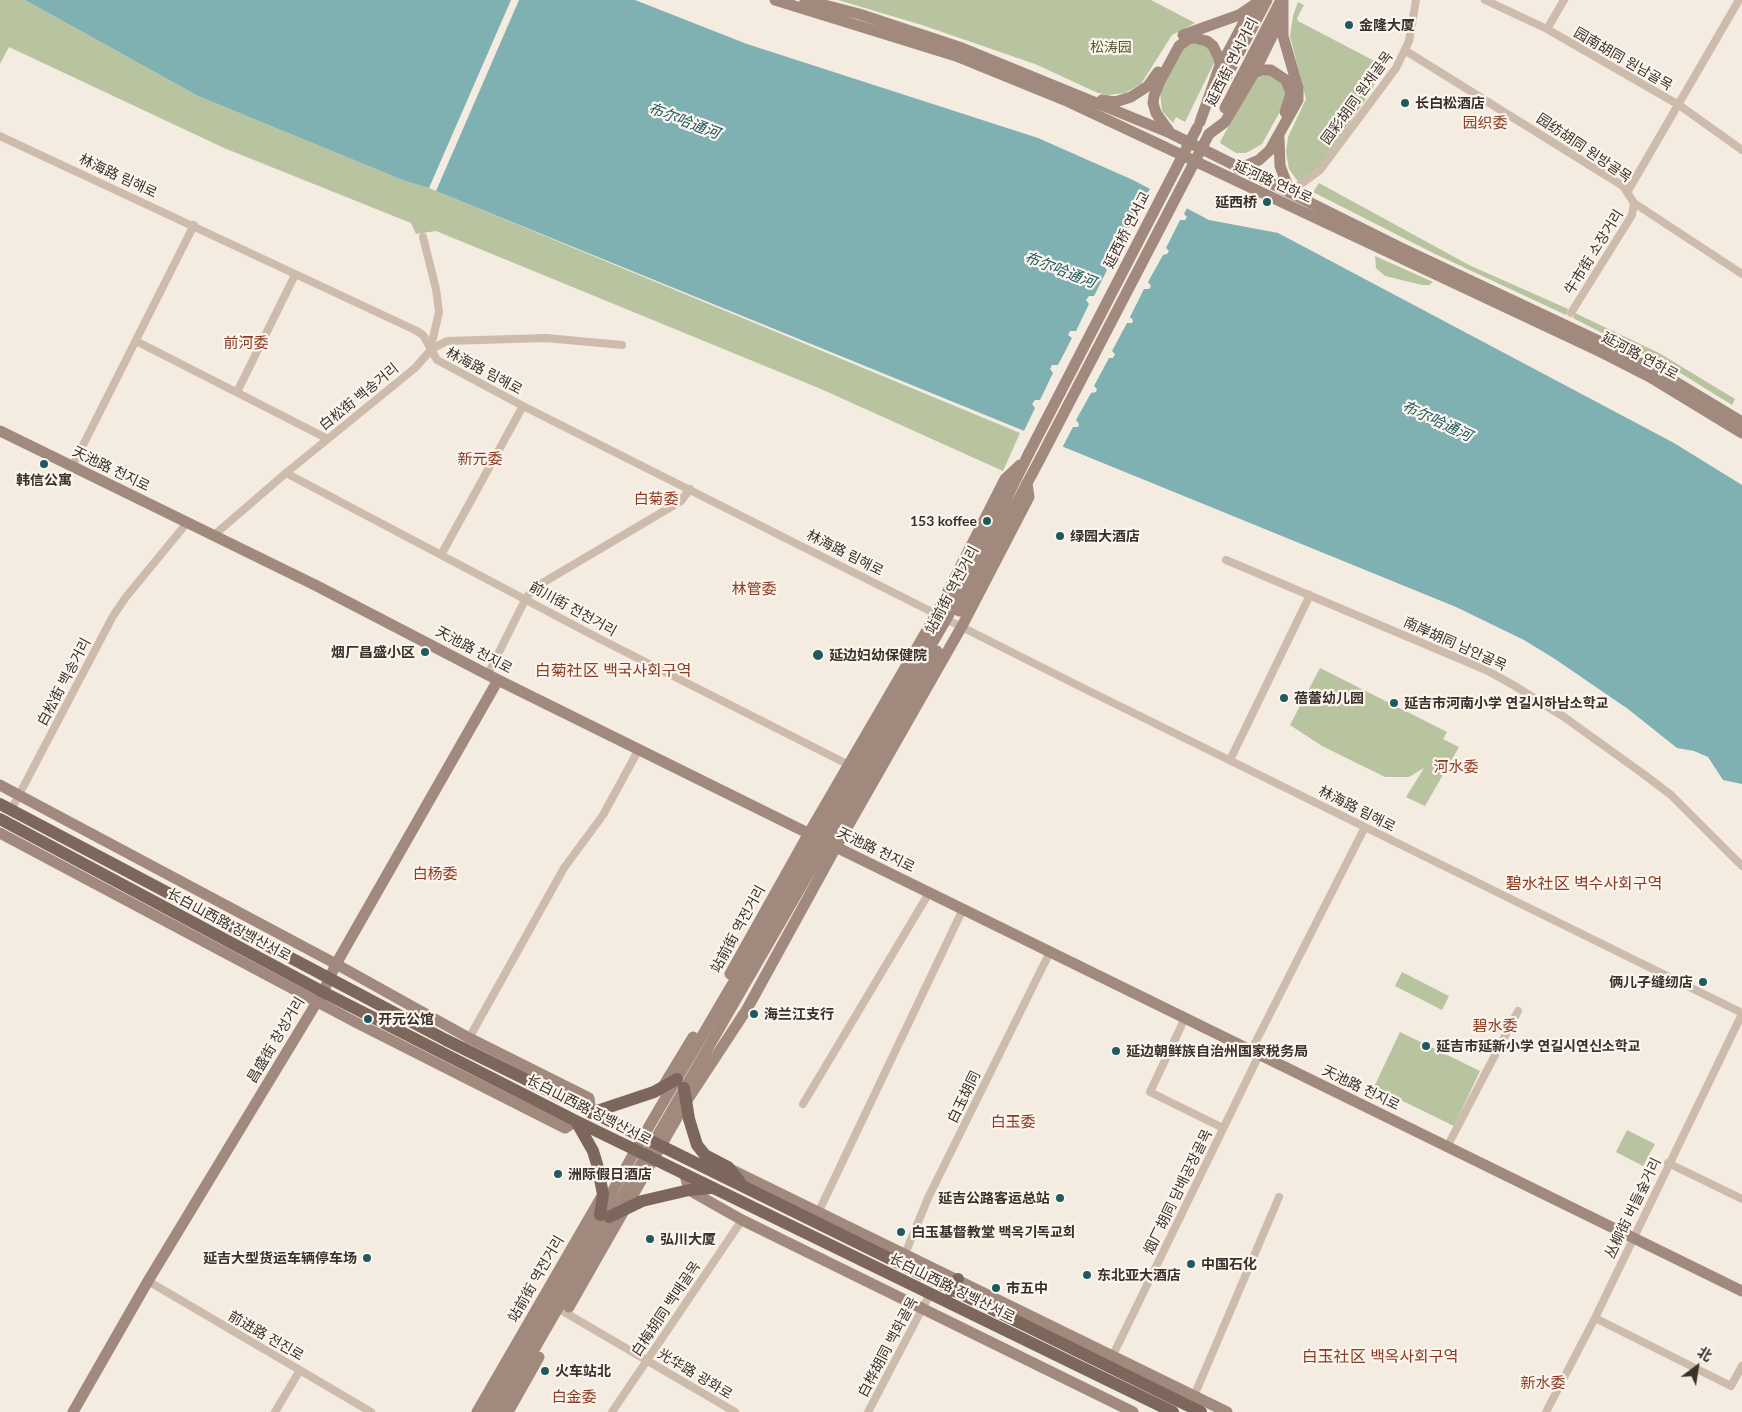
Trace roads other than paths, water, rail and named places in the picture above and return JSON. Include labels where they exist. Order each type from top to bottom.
[{"type":"main road","name":"长白山西路 장백산서로","points":[[6,807],[330,978],[466,1043],[591,1112],[952,1291],[1109,1361],[1201,1412]]},
{"type":"main road","name":"长白山西路 장백산서로","points":[[0,819],[320,997],[1173,1412]]},
{"type":"main road","points":[[591,1112],[681,1083],[697,1145],[704,1155],[728,1168],[743,1186]]},
{"type":"main road","points":[[576,1121],[593,1150],[603,1194],[605,1216],[642,1201],[689,1190],[711,1188]]},
{"type":"main road","points":[[952,1291],[958,1279]]},
{"type":"street","name":"延河路 연하로","points":[[775,0],[956,56],[1032,86],[1608,355],[1657,381],[1742,433]]},
{"type":"street","name":"延河路 연하로","points":[[805,0],[940,40],[1086,97],[1170,133],[1401,248],[1615,348],[1742,422]]},
{"type":"street","name":"延西街 연서거리","points":[[1199,125],[1208,112],[1267,0]]},
{"type":"street","points":[[1237,165],[1263,158],[1279,136],[1296,106],[1299,95],[1286,50],[1282,0]]},
{"type":"street","name":"延西街 연서거리","points":[[1219,126],[1220,117],[1282,0]]},
{"type":"street","name":"延西街 연서거리","points":[[1209,134],[1225,122],[1254,73],[1290,0]]},
{"type":"street","name":"园彩胡同 원채골목","points":[[1290,192],[1320,170],[1396,68],[1406,51],[1416,0]]},
{"type":"street","name":"园南胡同 원남골목","points":[[1485,0],[1547,30],[1679,105],[1742,150]]},
{"type":"street","points":[[1547,30],[1564,0]]},
{"type":"street","points":[[1628,191],[1739,0]]},
{"type":"street","points":[[1086,97],[1115,102],[1131,97],[1153,81],[1171,48],[1181,37],[1228,20],[1256,2]]},
{"type":"street","name":"延西街 연서거리","points":[[1199,125],[1220,67],[1256,2]]},
{"type":"street","points":[[1138,134],[1148,124],[1156,89],[1179,46],[1188,39],[1194,38],[1207,41],[1217,53],[1220,67]]},
{"type":"street","name":"园纺胡同 원방골목","points":[[1406,51],[1566,150],[1628,191],[1634,203],[1742,274]]},
{"type":"street","points":[[1219,174],[1249,159],[1263,149],[1271,139],[1290,99],[1289,84],[1281,74],[1266,70],[1254,73]]},
{"type":"street","points":[[1153,103],[1159,118],[1170,133]]},
{"type":"street","name":"延西桥 연서교","points":[[1027,457],[1199,125]]},
{"type":"street","name":"延西桥 연서교","points":[[1040,459],[1209,134]]},
{"type":"street","name":"林海路 림해로","points":[[0,136],[194,225],[295,275],[415,330],[426,340],[430,351],[444,365],[523,406],[1230,760],[1742,1013]]},
{"type":"street","points":[[1279,136],[1280,166],[1290,192]]},
{"type":"street","name":"牛市街 소장거리","points":[[1570,313],[1632,214],[1634,203]]},
{"type":"street","points":[[72,467],[194,225]]},
{"type":"street","name":"白松街 백송거리","points":[[213,536],[328,438],[415,368],[430,351],[439,312],[436,289],[423,237]]},
{"type":"street","points":[[237,392],[295,275]]},
{"type":"street","points":[[430,351],[447,341],[546,338],[622,345]]},
{"type":"street","points":[[136,341],[328,438]]},
{"type":"street","points":[[441,554],[523,406]]},
{"type":"street","name":"天池路 천지로","points":[[0,431],[186,524],[315,585],[493,677],[929,893],[1742,1291]]},
{"type":"street","name":"站前街 역전거리","points":[[648,1140],[686,1102],[746,1009],[822,840],[849,765],[950,620],[1027,457]]},
{"type":"street","name":"站前街 역전거리","points":[[488,1412],[605,1216],[950,620],[1040,459]]},
{"type":"street","name":"前川街 전천거리","points":[[286,473],[526,598],[600,639],[849,765]]},
{"type":"street","points":[[493,677],[526,598],[539,585],[681,501],[690,489]]},
{"type":"street","name":"白松街 백송거리","points":[[6,807],[19,795],[113,616],[126,597],[186,524]]},
{"type":"street","name":"南岸胡同 남안골목","points":[[1226,560],[1486,670],[1515,686],[1642,773],[1671,796],[1742,866]]},
{"type":"street","points":[[1230,760],[1310,595]]},
{"type":"street","name":"昌盛街 창성거리","points":[[73,1412],[148,1281],[320,997],[336,964],[493,677]]},
{"type":"street","points":[[466,1043],[564,868],[603,815],[639,749]]},
{"type":"street","name":"长白山西路 장백산서로","points":[[0,785],[336,964],[466,1043]]},
{"type":"street","name":"烟厂胡同 담배공장골목","points":[[1109,1361],[1223,1128],[1255,1053],[1365,827]]},
{"type":"street","name":"长白山西路 장백산서로","points":[[0,833],[320,997],[565,1128],[576,1121]]},
{"type":"street","name":"站前街 역전거리","points":[[498,1412],[605,1243],[625,1208],[641,1153],[648,1140],[662,1089],[721,991],[822,840]]},
{"type":"street","points":[[804,1104],[929,893]]},
{"type":"street","points":[[818,1213],[963,909]]},
{"type":"street","name":"白玉胡同","points":[[905,1254],[928,1198],[1050,952]]},
{"type":"street","points":[[1447,1147],[1518,1012]]},
{"type":"street","name":"丛柳街 버들숲거리","points":[[1546,1412],[1595,1318],[1668,1163],[1742,1013]]},
{"type":"street","points":[[1185,1018],[1150,1092],[1223,1128]]},
{"type":"street","name":"站前街 역전거리","points":[[477,1412],[603,1194],[641,1153]]},
{"type":"street","points":[[1668,1163],[1742,1199]]},
{"type":"street","points":[[728,1168],[958,1279],[1109,1361],[1194,1396],[1227,1412]]},
{"type":"street","points":[[685,1175],[689,1190],[742,1220],[1133,1412]]},
{"type":"street","points":[[1194,1396],[1279,1197]]},
{"type":"street","points":[[605,1216],[605,1243]]},
{"type":"street","name":"站前街 역전거리","points":[[508,1412],[562,1311],[605,1216]]},
{"type":"street","name":"白梅胡同 백매골목","points":[[612,1412],[646,1359],[742,1220]]},
{"type":"street","name":"前进路 전진로","points":[[148,1281],[371,1412]]},
{"type":"street","name":"白桦胡同 백화골목","points":[[868,1412],[930,1294]]},
{"type":"street","name":"光华路 광화로","points":[[562,1311],[735,1412]]},
{"type":"street","points":[[1595,1318],[1731,1386],[1742,1366]]},
{"type":"street","points":[[275,1412],[300,1370]]},
{"type":"water","points":[[25,0],[511,0],[429,188],[405,181],[198,96]]},
{"type":"water","name":"布尔哈通河","points":[[519,0],[635,0],[747,44],[1038,138],[1133,180],[1209,220],[1278,233],[1674,443],[1742,485],[1742,784],[1723,780],[1708,757],[1694,751],[1677,748],[1628,709],[1555,659],[1524,640],[1456,607],[436,191]]},
{"type":"place","name":"金隆大厦","points":[[1349,25]]},
{"type":"place","name":"长白松酒店","points":[[1405,103]]},
{"type":"place","name":"延西桥","points":[[1267,202]]},
{"type":"place","name":"韩信公寓","points":[[44,464]]},
{"type":"place","name":"153 koffee","points":[[987,521]]},
{"type":"place","name":"绿园大酒店","points":[[1060,536]]},
{"type":"place","name":"烟厂昌盛小区","points":[[425,652]]},
{"type":"place","name":"延边妇幼保健院","points":[[818,655]]},
{"type":"place","name":"蓓蕾幼儿园","points":[[1284,698]]},
{"type":"place","name":"延吉市河南小学 연길시하남소학교","points":[[1394,703]]},
{"type":"place","name":"俩儿子缝纫店","points":[[1703,982]]},
{"type":"place","name":"海兰江支行","points":[[754,1014]]},
{"type":"place","name":"开元公馆","points":[[368,1019]]},
{"type":"place","name":"延吉市延新小学 연길시연신소학교","points":[[1426,1046]]},
{"type":"place","name":"延边朝鲜族自治州国家税务局","points":[[1116,1051]]},
{"type":"place","name":"洲际假日酒店","points":[[558,1174]]},
{"type":"place","name":"延吉公路客运总站","points":[[1060,1198]]},
{"type":"place","name":"白玉基督教堂 백옥기독교회","points":[[901,1232]]},
{"type":"place","name":"弘川大厦","points":[[650,1239]]},
{"type":"place","name":"延吉大型货运车辆停车场","points":[[367,1258]]},
{"type":"place","name":"中国石化","points":[[1191,1264]]},
{"type":"place","name":"东北亚大酒店","points":[[1087,1275]]},
{"type":"place","name":"市五中","points":[[996,1288]]},
{"type":"place","name":"火车站北","points":[[545,1371]]},
{"type":"district","name":"园织委","points":[[1485,123]]},
{"type":"district","name":"前河委","points":[[246,343]]},
{"type":"district","name":"新元委","points":[[480,459]]},
{"type":"district","name":"白菊委","points":[[656,499]]},
{"type":"district","name":"林管委","points":[[754,589]]},
{"type":"district","name":"白菊社区 백국사회구역","points":[[613,671]]},
{"type":"district","name":"河水委","points":[[1456,767]]},
{"type":"district","name":"白杨委","points":[[435,874]]},
{"type":"district","name":"碧水社区 벽수사회구역","points":[[1584,884]]},
{"type":"district","name":"碧水委","points":[[1495,1026]]},
{"type":"district","name":"白玉委","points":[[1013,1122]]},
{"type":"district","name":"白玉社区 백옥사회구역","points":[[1380,1357]]},
{"type":"district","name":"新水委","points":[[1543,1383]]},
{"type":"district","name":"白金委","points":[[574,1397]]},
{"type":"park label","name":"松涛园","points":[[1111,47]]}]
